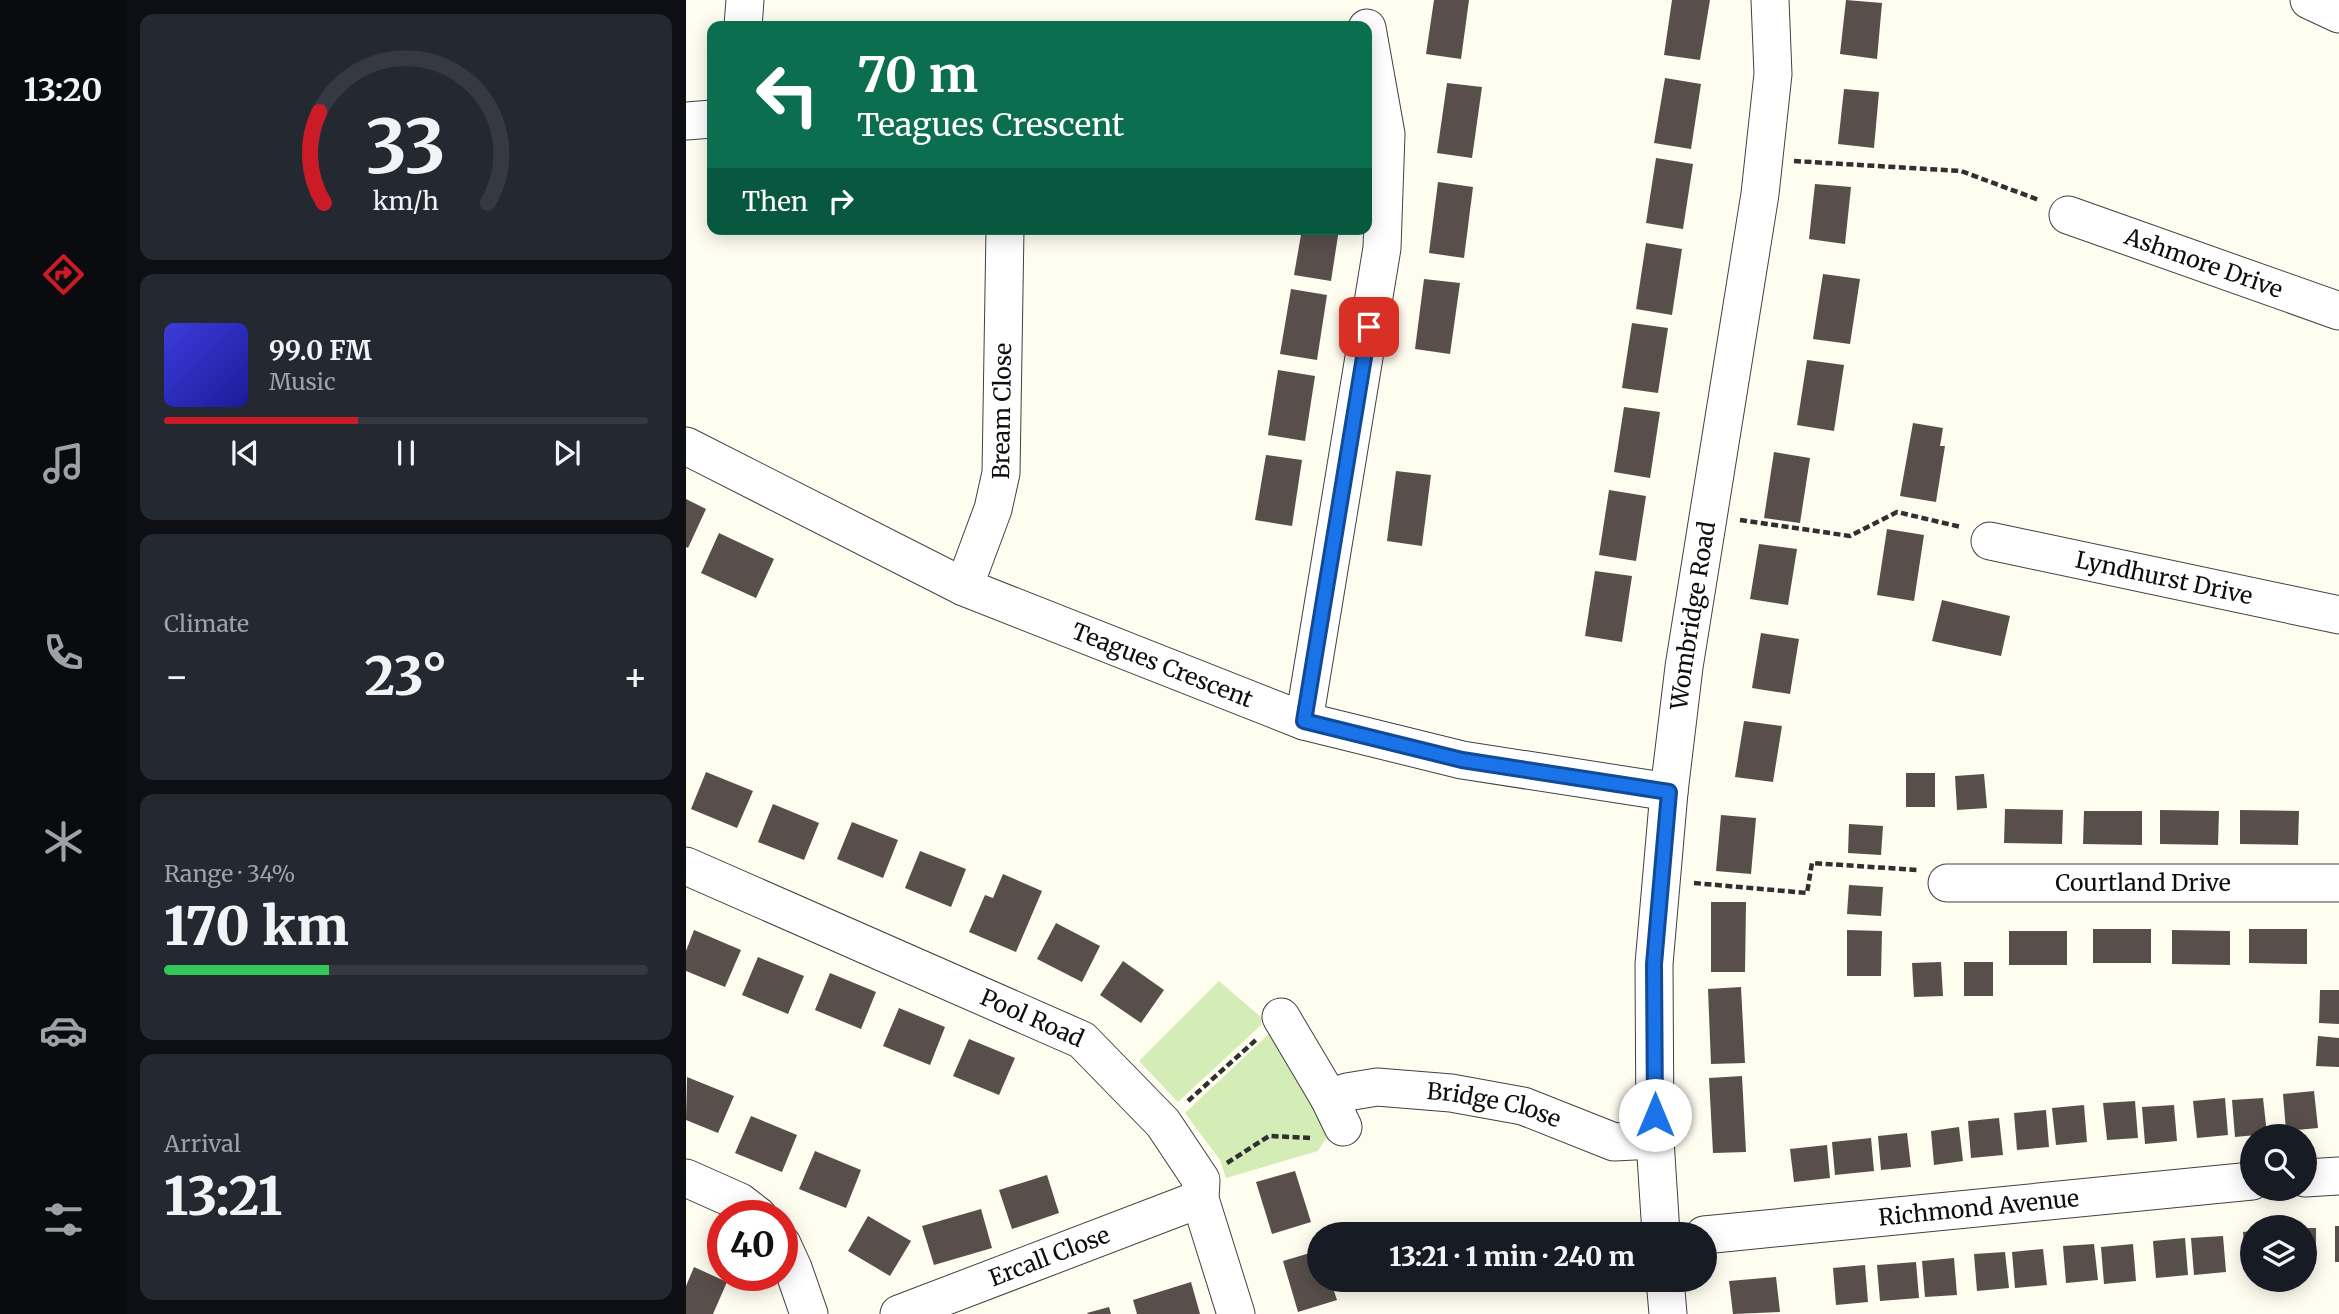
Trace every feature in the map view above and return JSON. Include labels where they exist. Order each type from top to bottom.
[{"type":"street","points":[[743,21],[745,0]]},
{"type":"street","points":[[1359,0],[1365,21]]},
{"type":"street","name":"Wombridge Road","points":[[1660,1222],[1655,1140],[1654,964],[1669,792],[1684,667],[1760,194],[1773,74],[1770,0]]},
{"type":"street","points":[[1304,721],[1382,248],[1386,134],[1372,55]]},
{"type":"street","points":[[686,121],[707,119]]},
{"type":"street","name":"Ashmore Drive","points":[[2068,215],[2339,311]]},
{"type":"street","name":"Bream Close","points":[[964,587],[993,509],[1001,473],[1005,235]]},
{"type":"street","name":"Teagues Crescent","points":[[686,446],[964,587],[1304,721],[1462,760],[1669,792]]},
{"type":"street","name":"Lyndhurst Drive","points":[[1990,541],[2339,615]]},
{"type":"street","name":"Pool Road","points":[[686,866],[1082,1040],[1163,1123],[1200,1189],[1236,1314]]},
{"type":"street","name":"Courtland Drive","points":[[1947,883],[2339,883]]},
{"type":"street","points":[[1281,1017],[1336,1112]]},
{"type":"street","name":"Bridge Close","points":[[1336,1112],[1347,1092],[1377,1087],[1451,1093],[1523,1106],[1614,1142],[1655,1140]]},
{"type":"street","points":[[2317,1177],[2339,1175]]},
{"type":"street","points":[[686,1178],[736,1200]]},
{"type":"street","name":"Richmond Avenue","points":[[1717,1234],[2240,1182]]},
{"type":"street","name":"Ercall Close","points":[[899,1314],[1200,1189]]},
{"type":"street","points":[[798,1285],[809,1314]]},
{"type":"street","points":[[1666,1292],[1668,1314]]},
{"type":"path","points":[[1764,154],[1799,162],[1961,171],[2042,201],[2068,215]]},
{"type":"path","points":[[1709,515],[1850,537],[1897,512],[1965,528],[1990,541]]},
{"type":"path","points":[[1662,880],[1807,893],[1812,863],[1921,870],[1947,883]]},
{"type":"path","points":[[1163,1123],[1281,1017]]},
{"type":"path","points":[[1200,1189],[1269,1136],[1330,1139],[1336,1112]]},
{"type":"green space","points":[[1219,981],[1262,1018],[1261,1025],[1178,1102],[1139,1061]]},
{"type":"green space","points":[[1272,1031],[1329,1133],[1318,1151],[1226,1178],[1220,1160],[1185,1113]]},
{"type":"building","points":[[1434,0],[1469,0],[1461,59],[1426,54]]},
{"type":"building","points":[[1672,0],[1710,0],[1700,60],[1664,55]]},
{"type":"building","points":[[1846,0],[1882,3],[1877,59],[1840,54]]},
{"type":"building","points":[[1665,78],[1701,84],[1691,149],[1654,143]]},
{"type":"building","points":[[1447,83],[1482,87],[1472,158],[1437,153]]},
{"type":"building","points":[[1844,89],[1879,92],[1874,148],[1838,144]]},
{"type":"building","points":[[1656,158],[1693,164],[1683,229],[1646,223]]},
{"type":"building","points":[[1438,182],[1473,187],[1464,258],[1429,253]]},
{"type":"building","points":[[1815,184],[1851,187],[1845,244],[1809,239]]},
{"type":"building","points":[[1301,235],[1338,235],[1331,281],[1294,275]]},
{"type":"building","points":[[1646,243],[1682,249],[1672,315],[1636,309]]},
{"type":"building","points":[[1823,274],[1860,279],[1850,344],[1813,339]]},
{"type":"building","points":[[1424,279],[1460,283],[1450,354],[1415,349]]},
{"type":"building","points":[[1291,289],[1327,295],[1317,360],[1280,354]]},
{"type":"building","points":[[1632,323],[1668,328],[1658,393],[1622,388]]},
{"type":"building","points":[[1807,360],[1844,365],[1834,431],[1797,425]]},
{"type":"building","points":[[1278,370],[1315,376],[1305,441],[1268,435]]},
{"type":"building","points":[[1624,407],[1660,412],[1650,478],[1614,472]]},
{"type":"building","points":[[1913,423],[1943,428],[1940,446],[1945,446],[1936,502],[1900,496]]},
{"type":"building","points":[[1774,452],[1810,458],[1800,523],[1764,518]]},
{"type":"building","points":[[1266,455],[1302,460],[1292,526],[1255,520]]},
{"type":"building","points":[[1396,471],[1431,475],[1422,546],[1387,541]]},
{"type":"building","points":[[1609,490],[1646,496],[1636,561],[1599,555]]},
{"type":"building","points":[[686,499],[706,509],[688,548],[686,547]]},
{"type":"building","points":[[1887,529],[1924,535],[1914,601],[1877,595]]},
{"type":"building","points":[[719,533],[774,559],[756,598],[701,573]]},
{"type":"building","points":[[1759,544],[1797,549],[1788,605],[1750,599]]},
{"type":"building","points":[[1595,571],[1632,576],[1622,642],[1585,636]]},
{"type":"building","points":[[1942,600],[2010,616],[2001,656],[1932,641]]},
{"type":"building","points":[[1761,633],[1799,639],[1790,694],[1752,688]]},
{"type":"building","points":[[1744,721],[1782,726],[1773,782],[1735,777]]},
{"type":"building","points":[[706,772],[753,791],[737,828],[691,809]]},
{"type":"building","points":[[1906,773],[1935,773],[1935,807],[1906,807]]},
{"type":"building","points":[[1984,774],[1987,808],[1957,810],[1955,776]]},
{"type":"building","points":[[773,804],[819,823],[804,860],[758,842]]},
{"type":"building","points":[[2005,809],[2063,810],[2062,844],[2004,843]]},
{"type":"building","points":[[2160,810],[2219,811],[2218,845],[2160,844]]},
{"type":"building","points":[[2240,810],[2299,811],[2298,845],[2240,844]]},
{"type":"building","points":[[2084,811],[2142,811],[2142,845],[2083,844]]},
{"type":"building","points":[[1721,815],[1756,818],[1751,874],[1716,871]]},
{"type":"building","points":[[852,822],[898,840],[883,878],[837,859]]},
{"type":"building","points":[[1849,824],[1883,826],[1881,855],[1848,853]]},
{"type":"building","points":[[920,851],[966,869],[951,907],[905,888]]},
{"type":"building","points":[[1003,874],[1042,891],[1016,952],[969,932],[985,895],[993,898]]},
{"type":"building","points":[[1849,885],[1883,887],[1881,916],[1847,914]]},
{"type":"building","points":[[1711,902],[1746,902],[1745,972],[1711,972]]},
{"type":"building","points":[[1056,923],[1100,946],[1082,982],[1037,959]]},
{"type":"building","points":[[2093,929],[2151,929],[2151,963],[2093,963]]},
{"type":"building","points":[[2249,929],[2307,929],[2307,964],[2249,963]]},
{"type":"building","points":[[694,930],[741,950],[725,987],[686,971],[686,951]]},
{"type":"building","points":[[1847,930],[1882,931],[1881,976],[1847,976]]},
{"type":"building","points":[[2172,930],[2230,931],[2230,965],[2172,964]]},
{"type":"building","points":[[2009,931],[2067,931],[2067,965],[2009,965]]},
{"type":"building","points":[[758,957],[804,976],[788,1014],[742,995]]},
{"type":"building","points":[[1123,961],[1164,990],[1141,1023],[1100,995]]},
{"type":"building","points":[[1941,962],[1943,996],[1914,997],[1912,963]]},
{"type":"building","points":[[1964,962],[1993,962],[1993,996],[1964,996]]},
{"type":"building","points":[[830,973],[876,992],[861,1029],[815,1010]]},
{"type":"building","points":[[1741,987],[1745,1063],[1711,1064],[1708,989]]},
{"type":"building","points":[[2320,990],[2339,990],[2339,1024],[2319,1023]]},
{"type":"building","points":[[899,1008],[945,1027],[930,1065],[883,1046]]},
{"type":"building","points":[[2318,1036],[2339,1038],[2339,1067],[2316,1066]]},
{"type":"building","points":[[969,1039],[1015,1058],[999,1095],[953,1076]]},
{"type":"building","points":[[1742,1076],[1746,1152],[1713,1153],[1709,1078]]},
{"type":"building","points":[[687,1077],[734,1096],[718,1133],[686,1120]]},
{"type":"building","points":[[2314,1091],[2318,1128],[2317,1124],[2285,1124],[2283,1094]]},
{"type":"building","points":[[2225,1098],[2228,1135],[2197,1138],[2193,1101]]},
{"type":"building","points":[[2263,1098],[2266,1124],[2240,1124],[2240,1137],[2235,1137],[2232,1100]]},
{"type":"building","points":[[2135,1101],[2138,1138],[2107,1140],[2103,1103]]},
{"type":"building","points":[[2084,1105],[2087,1142],[2056,1145],[2052,1108]]},
{"type":"building","points":[[2174,1105],[2177,1141],[2145,1144],[2142,1107]]},
{"type":"building","points":[[2046,1110],[2049,1147],[2017,1150],[2014,1113]]},
{"type":"building","points":[[751,1116],[797,1135],[782,1172],[735,1153]]},
{"type":"building","points":[[1999,1118],[2003,1155],[1971,1158],[1968,1121]]},
{"type":"building","points":[[1959,1127],[1963,1161],[1934,1165],[1931,1131]]},
{"type":"building","points":[[1907,1133],[1911,1167],[1881,1170],[1878,1136]]},
{"type":"building","points":[[1871,1138],[1874,1171],[1835,1175],[1832,1142]]},
{"type":"building","points":[[1827,1145],[1830,1178],[1794,1182],[1790,1149]]},
{"type":"building","points":[[815,1151],[861,1170],[846,1208],[799,1189]]},
{"type":"building","points":[[1295,1171],[1311,1222],[1272,1234],[1256,1182]]},
{"type":"building","points":[[1047,1175],[1059,1213],[1012,1229],[999,1190]]},
{"type":"building","points":[[981,1209],[992,1248],[934,1265],[922,1226]]},
{"type":"building","points":[[868,1216],[911,1241],[890,1276],[848,1251]]},
{"type":"building","points":[[2335,1226],[2339,1226],[2339,1262],[2335,1262]]},
{"type":"building","points":[[2223,1236],[2226,1272],[2194,1275],[2191,1238]]},
{"type":"building","points":[[2185,1238],[2188,1275],[2156,1278],[2153,1241]]},
{"type":"building","points":[[2094,1244],[2098,1280],[2066,1283],[2063,1246]]},
{"type":"building","points":[[2133,1244],[2136,1281],[2104,1284],[2101,1247]]},
{"type":"building","points":[[2043,1249],[2047,1285],[2015,1288],[2012,1252]]},
{"type":"building","points":[[2005,1252],[2009,1288],[1977,1291],[1974,1254]]},
{"type":"building","points":[[1307,1254],[1307,1292],[1334,1292],[1337,1300],[1298,1312],[1283,1261]]},
{"type":"building","points":[[1954,1258],[1957,1295],[1925,1297],[1922,1261]]},
{"type":"building","points":[[1916,1262],[1919,1298],[1880,1301],[1877,1265]]},
{"type":"building","points":[[1865,1265],[1868,1302],[1836,1305],[1833,1268]]},
{"type":"building","points":[[694,1267],[707,1273],[707,1291],[723,1291],[713,1314],[686,1314],[686,1286]]},
{"type":"building","points":[[1776,1277],[1780,1312],[1733,1314],[1729,1281]]},
{"type":"building","points":[[1191,1282],[1200,1314],[1137,1314],[1133,1300]]},
{"type":"building","points":[[1109,1307],[1111,1314],[1087,1313]]},
{"type":"route","points":[[1369,327],[1304,721],[1462,760],[1669,792],[1654,964],[1655,1115]]}]
